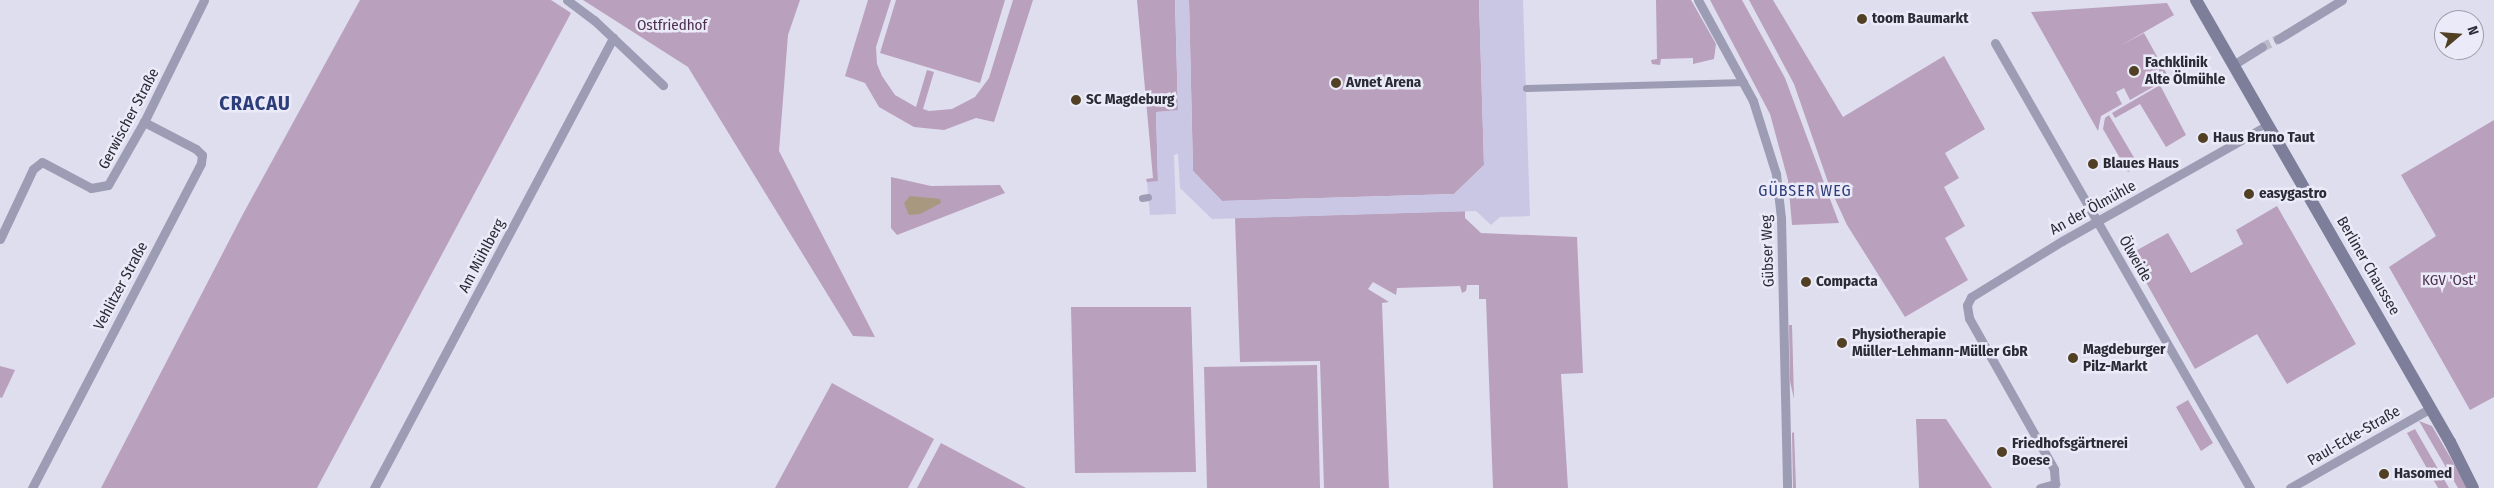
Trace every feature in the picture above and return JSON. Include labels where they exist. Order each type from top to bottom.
[{"type":"main road","name":"Berliner Chaussee","points":[[2196,0],[2431,408],[2466,471],[2473,488]]},
{"type":"main road","name":"Berliner Chaussee","points":[[2466,471],[2482,488]]},
{"type":"street","name":"Gerwischer Straße","points":[[0,239],[33,169],[42,162],[91,188],[101,189],[116,176],[204,0]]},
{"type":"street","points":[[567,0],[613,38],[663,85]]},
{"type":"street","name":"Gübser Weg","points":[[1698,0],[1744,82],[1767,138],[1780,201],[1787,488]]},
{"type":"street","points":[[2278,38],[2342,0]]},
{"type":"street","name":"Am Mühlberg","points":[[374,488],[613,38]]},
{"type":"street","name":"Ölweide","points":[[1995,43],[2250,488]]},
{"type":"street","points":[[2233,65],[2262,48]]},
{"type":"street","points":[[1526,88],[1744,82]]},
{"type":"street","name":"Vehlitzer Straße","points":[[32,488],[201,163],[202,155],[196,149],[144,122]]},
{"type":"street","name":"An der Ölmühle","points":[[2058,486],[2054,469],[1969,318],[1969,301],[1984,286],[2268,125]]},
{"type":"street","name":"Paul-Ecke-Straße","points":[[2290,488],[2431,408]]},
{"type":"street","points":[[2040,488],[2058,486]]},
{"type":"green space","points":[[360,0],[551,0],[571,13],[317,488],[101,488],[243,214]]},
{"type":"green space","name":"Ostfriedhof","points":[[583,0],[800,0],[788,35],[779,151],[875,337],[853,336],[688,67]]},
{"type":"green space","points":[[868,0],[891,0],[876,47],[877,64],[882,76],[895,95],[916,107],[927,70],[934,72],[923,109],[929,111],[952,109],[975,97],[989,78],[1013,0],[1033,0],[994,122],[976,118],[944,130],[914,127],[879,107],[865,83],[845,76]]},
{"type":"green space","points":[[896,0],[1005,0],[980,83],[880,53]]},
{"type":"green space","points":[[1137,0],[1175,0],[1178,111],[1156,112],[1158,182],[1147,182],[1146,179],[1153,178]]},
{"type":"green space","name":"Avnet Arena","points":[[1189,0],[1479,0],[1484,165],[1454,194],[1222,201],[1193,171]]},
{"type":"green space","points":[[1656,0],[1691,0],[1716,44],[1714,59],[1693,64],[1693,58],[1661,59],[1660,65],[1652,64],[1651,60],[1657,59]]},
{"type":"green space","points":[[1710,0],[1742,0],[1785,78],[1839,223],[1792,225],[1788,180],[1770,114]]},
{"type":"green space","points":[[1749,0],[1773,0],[1843,117],[1944,56],[1985,129],[1945,153],[1959,178],[1944,187],[1965,226],[1945,238],[1968,280],[1905,317],[1847,225],[1830,188],[1794,84]]},
{"type":"green space","points":[[2167,3],[2174,15],[2120,46],[2144,33],[2169,78],[2130,100],[2124,88],[2116,92],[2122,104],[2101,116],[2098,131],[2031,12]]},
{"type":"green space","points":[[2160,85],[2186,135],[2166,147],[2140,104],[2115,118],[2112,113]]},
{"type":"green space","points":[[2109,115],[2136,161],[2135,167],[2128,172],[2103,129],[2105,118]]},
{"type":"green space","name":"KGV 'Ost'","points":[[2494,120],[2494,397],[2470,410],[2389,267],[2436,236],[2401,175]]},
{"type":"green space","points":[[891,177],[931,186],[1000,185],[1005,193],[897,235],[891,228]]},
{"type":"green space","points":[[2277,206],[2356,344],[2287,384],[2257,334],[2195,369],[2130,254],[2168,233],[2191,273],[2243,244],[2236,230]]},
{"type":"green space","points":[[1465,211],[1465,218],[1481,233],[1577,237],[1583,373],[1561,374],[1568,488],[1493,488],[1486,299],[1479,299],[1479,285],[1467,285],[1466,291],[1462,293],[1460,286],[1397,288],[1396,295],[1373,282],[1368,289],[1389,302],[1382,303],[1389,488],[1324,488],[1320,361],[1240,362],[1235,218]]},
{"type":"green space","points":[[1071,307],[1191,307],[1196,472],[1075,473]]},
{"type":"green space","points":[[1789,325],[1792,325],[1794,399],[1790,381]]},
{"type":"green space","points":[[1317,365],[1320,488],[1207,488],[1204,367]]},
{"type":"green space","points":[[0,366],[15,370],[2,398],[0,397]]},
{"type":"green space","points":[[832,383],[934,439],[908,488],[775,488]]},
{"type":"green space","points":[[2188,400],[2213,443],[2201,451],[2176,407]]},
{"type":"green space","points":[[1916,419],[1946,419],[1992,488],[1919,488]]},
{"type":"green space","points":[[2419,421],[2432,426],[2468,488],[2458,488]]},
{"type":"green space","points":[[2415,429],[2449,488],[2438,488],[2407,433]]},
{"type":"green space","points":[[1794,432],[1796,488],[1793,488],[1792,433]]},
{"type":"green space","points":[[941,443],[1026,488],[917,488]]},
{"type":"shaded area","points":[[1175,0],[1189,0],[1193,171],[1222,201],[1454,194],[1484,165],[1479,0],[1523,0],[1530,216],[1500,217],[1491,225],[1476,211],[1212,219],[1180,188],[1178,154],[1174,155],[1176,214],[1150,215],[1147,182],[1158,181],[1156,112],[1178,110]]},
{"type":"shaded area","points":[[910,196],[940,199],[941,203],[920,214],[909,215],[904,203]]},
{"type":"tunnel","points":[[2262,47],[2278,39]]},
{"type":"place","name":"toom Baumarkt","points":[[1862,19]]},
{"type":"place","name":"Fachklinik Alte Ölmühle","points":[[2134,71]]},
{"type":"place","name":"Avnet Arena","points":[[1336,83]]},
{"type":"place","name":"SC Magdeburg","points":[[1076,100]]},
{"type":"place","name":"Haus Bruno Taut","points":[[2203,138]]},
{"type":"place","name":"Blaues Haus","points":[[2093,164]]},
{"type":"place","name":"easygastro","points":[[2249,194]]},
{"type":"place","name":"Compacta","points":[[1806,282]]},
{"type":"place","name":"Physiotherapie Müller-Lehmann-Müller GbR","points":[[1842,343]]},
{"type":"place","name":"Magdeburger Pilz-Markt","points":[[2073,358]]},
{"type":"place","name":"Friedhofsgärtnerei Boese","points":[[2002,452]]},
{"type":"place","name":"Hasomed","points":[[2384,474]]},
{"type":"district","name":"CRACAU","points":[[255,103]]},
{"type":"district","name":"GÜBSER WEG","points":[[1805,191]]}]
